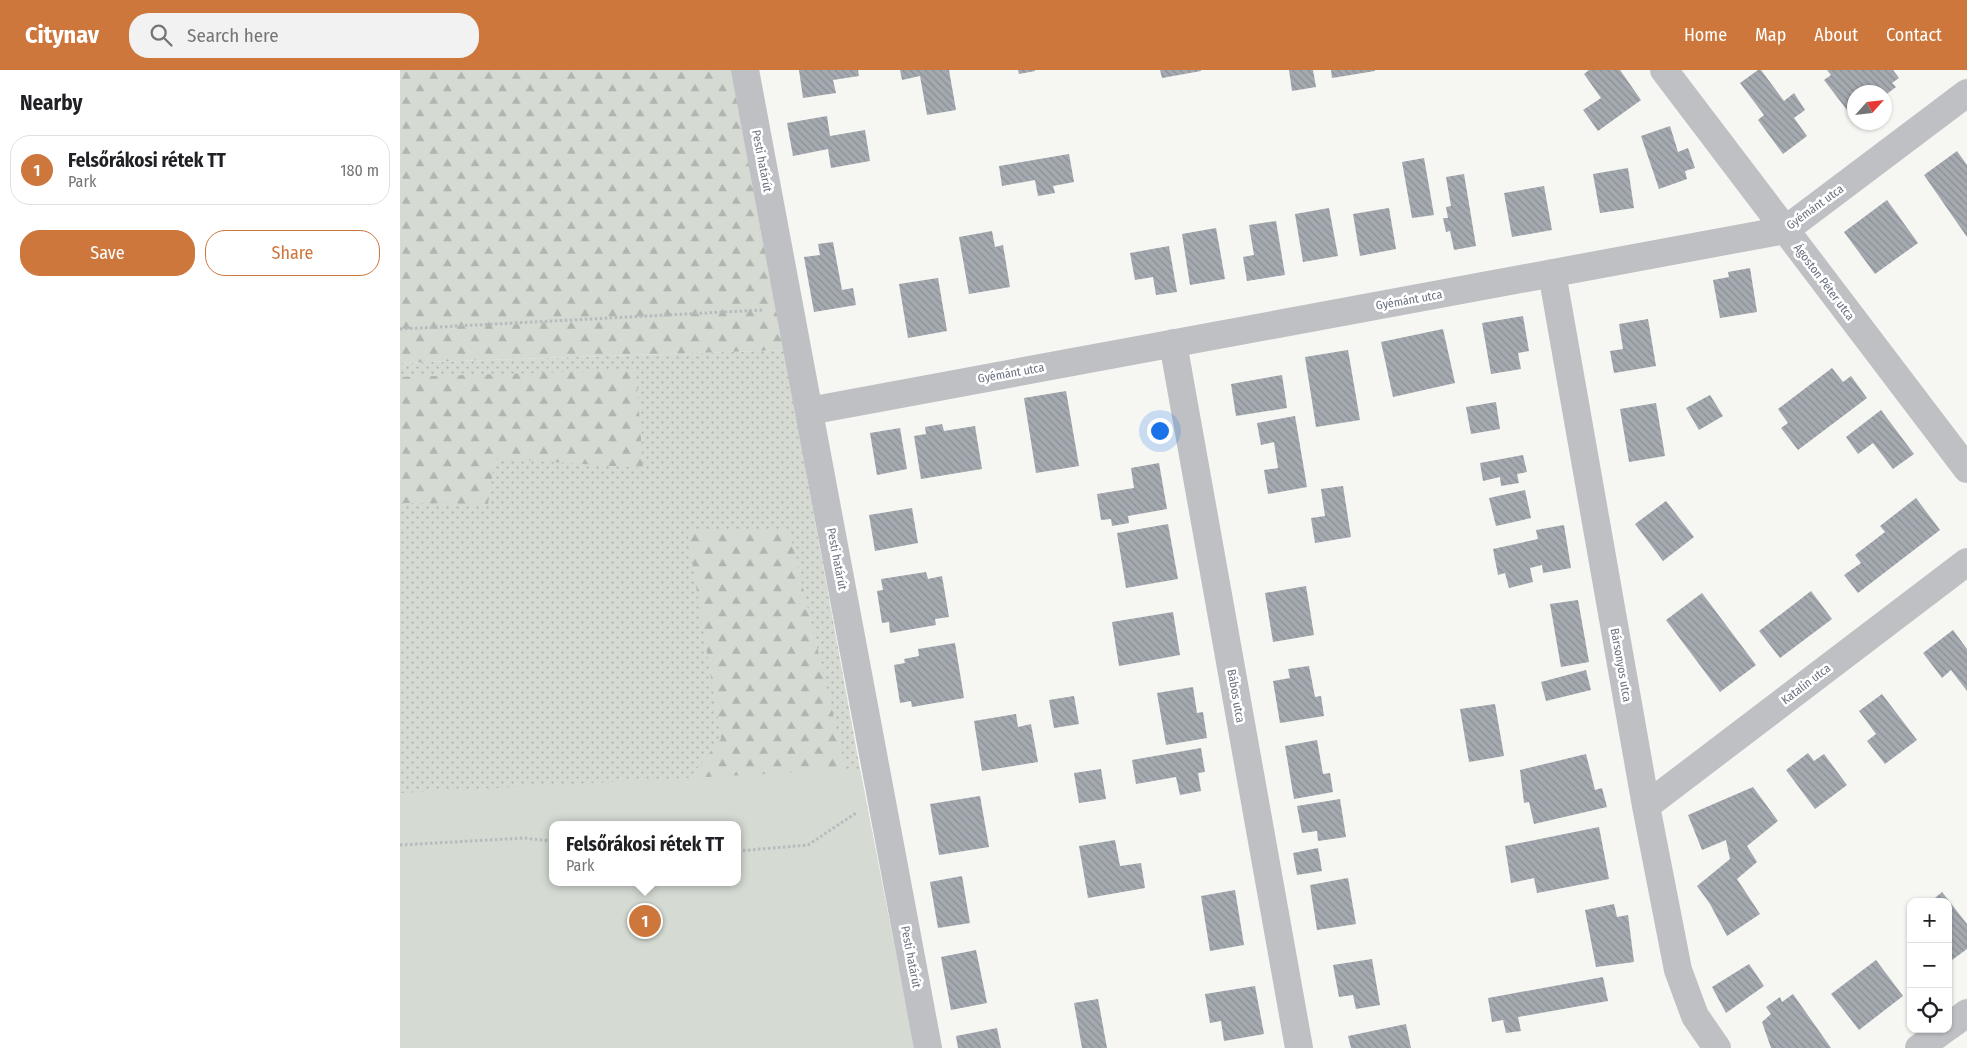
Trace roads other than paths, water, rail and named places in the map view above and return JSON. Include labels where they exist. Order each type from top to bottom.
[{"type":"street","name":"Pesti határút","points":[[745,70],[928,1048]]},
{"type":"street","name":"Ágoston Péter utca","points":[[1664,70],[1967,469]]},
{"type":"street","name":"Gyémánt utca","points":[[809,411],[1785,230],[1967,93]]},
{"type":"street","name":"Bársonyos utca","points":[[1552,273],[1646,806],[1678,970],[1695,1016],[1717,1048]]},
{"type":"street","name":"Bábos utca","points":[[1173,343],[1299,1048]]},
{"type":"street","name":"Katalin utca","points":[[1646,806],[1967,562]]},
{"type":"street","points":[[1936,1038],[1967,1013]]},
{"type":"place","name":"Felsőrákosi rétek TT","points":[[645,921]]}]
